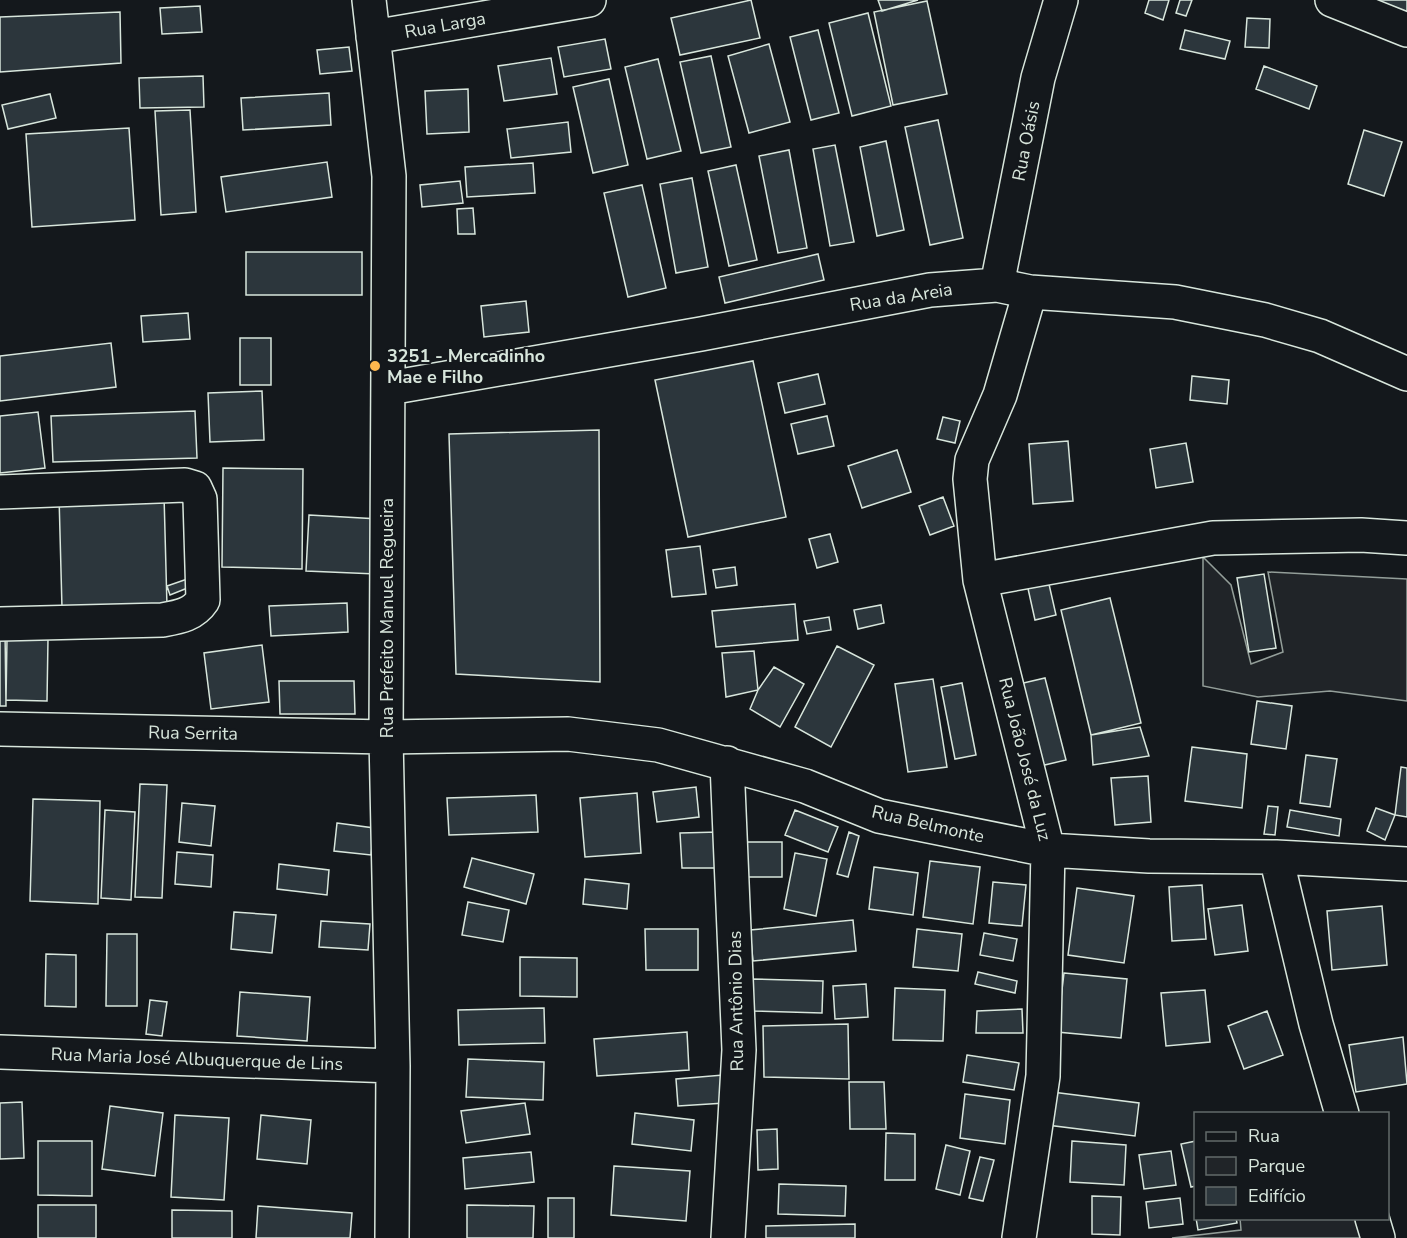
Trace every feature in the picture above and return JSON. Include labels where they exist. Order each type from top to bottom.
[{"type":"street","name":"Rua Prefeito Manuel Regueira","points":[[369,0],[389,176],[386,737],[393,1066],[392,1238]]},
{"type":"street","name":"Rua Larga","points":[[373,37],[589,0]]},
{"type":"street","name":"Rua Oásis","points":[[997,285],[1038,78],[1061,0]]},
{"type":"street","points":[[1332,0],[1407,30]]},
{"type":"street","name":"Rua da Areia","points":[[389,388],[701,334],[930,290],[997,285],[1030,292],[1174,302],[1265,320],[1320,336],[1407,374]]},
{"type":"street","name":"Rua João José da Luz","points":[[1019,1238],[1042,1076],[1048,956],[1048,850],[980,580],[970,495],[972,460],[1000,395],[1030,292]]},
{"type":"street","points":[[0,492],[185,485],[195,488],[200,498],[203,600],[197,609],[182,617],[162,620],[0,624]]},
{"type":"street","points":[[980,580],[1213,538],[1361,535],[1407,538]]},
{"type":"street","name":"Rua Serrita","points":[[0,729],[386,737]]},
{"type":"street","name":"Rua Belmonte","points":[[386,737],[568,734],[658,745],[805,786],[879,816],[1048,850],[1149,856],[1276,857],[1407,864]]},
{"type":"street","name":"Rua Antônio Dias","points":[[728,763],[739,1050],[728,1238]]},
{"type":"street","points":[[1276,857],[1316,1024],[1342,1112]]},
{"type":"street","name":"Rua Maria José Albuquerque de Lins","points":[[0,1052],[393,1066]]},
{"type":"street","points":[[1373,1220],[1378,1238]]},
{"type":"green space","points":[[1203,557],[1231,585],[1251,664],[1283,652],[1268,572],[1407,579],[1407,701],[1330,691],[1258,697],[1203,686]]},
{"type":"green space","points":[[1240,1220],[1356,1220],[1361,1238],[1172,1238],[1241,1230]]},
{"type":"building","points":[[751,0],[760,38],[680,55],[671,18]]},
{"type":"building","points":[[878,0],[918,0],[882,11]]},
{"type":"building","points":[[1149,0],[1169,0],[1163,20],[1145,13]]},
{"type":"building","points":[[1180,0],[1192,0],[1186,16],[1176,13]]},
{"type":"building","points":[[1373,0],[1407,0],[1407,14]]},
{"type":"building","points":[[927,1],[947,94],[893,105],[874,12]]},
{"type":"building","points":[[200,6],[202,32],[162,34],[160,8]]},
{"type":"building","points":[[120,12],[121,63],[0,72],[0,17]]},
{"type":"building","points":[[868,13],[891,106],[852,116],[829,23]]},
{"type":"building","points":[[1247,18],[1270,19],[1269,48],[1245,47]]},
{"type":"building","points":[[818,30],[839,113],[811,120],[790,37]]},
{"type":"building","points":[[1185,30],[1230,41],[1225,59],[1180,49]]},
{"type":"building","points":[[605,39],[611,69],[564,77],[558,47]]},
{"type":"building","points":[[769,44],[790,122],[749,133],[728,56]]},
{"type":"building","points":[[349,47],[352,71],[320,74],[317,50]]},
{"type":"building","points":[[711,56],[731,147],[701,153],[680,62]]},
{"type":"building","points":[[551,58],[557,94],[504,101],[498,66]]},
{"type":"building","points":[[658,59],[681,151],[647,159],[625,67]]},
{"type":"building","points":[[1264,66],[1317,86],[1309,109],[1256,89]]},
{"type":"building","points":[[203,76],[204,107],[140,108],[139,78]]},
{"type":"building","points":[[609,79],[628,165],[593,173],[573,87]]},
{"type":"building","points":[[468,89],[469,132],[427,134],[425,91]]},
{"type":"building","points":[[329,93],[331,125],[243,130],[241,98]]},
{"type":"building","points":[[50,94],[56,118],[8,129],[2,105]]},
{"type":"building","points":[[190,110],[196,212],[161,215],[155,111]]},
{"type":"building","points":[[938,120],[963,238],[930,245],[905,127]]},
{"type":"building","points":[[568,122],[571,152],[511,158],[507,129]]},
{"type":"building","points":[[129,128],[135,220],[32,227],[26,134]]},
{"type":"building","points":[[1364,130],[1402,142],[1384,196],[1348,184]]},
{"type":"building","points":[[886,141],[904,230],[877,236],[860,147]]},
{"type":"building","points":[[835,145],[854,242],[830,246],[813,149]]},
{"type":"building","points":[[789,150],[807,248],[778,253],[759,156]]},
{"type":"building","points":[[327,162],[332,197],[226,212],[221,177]]},
{"type":"building","points":[[533,163],[535,193],[467,197],[465,167]]},
{"type":"building","points":[[736,165],[757,260],[729,266],[708,171]]},
{"type":"building","points":[[692,178],[708,267],[676,273],[660,184]]},
{"type":"building","points":[[460,181],[463,203],[422,207],[420,185]]},
{"type":"building","points":[[642,185],[666,288],[628,297],[604,193]]},
{"type":"building","points":[[473,208],[475,234],[458,234],[457,209]]},
{"type":"building","points":[[246,252],[362,252],[362,295],[246,295]]},
{"type":"building","points":[[818,254],[824,280],[725,303],[719,277]]},
{"type":"building","points":[[526,301],[529,332],[484,337],[481,306]]},
{"type":"building","points":[[188,313],[190,339],[143,342],[141,316]]},
{"type":"building","points":[[240,338],[271,338],[271,385],[240,385]]},
{"type":"building","points":[[111,343],[116,387],[0,401],[0,356]]},
{"type":"building","points":[[753,361],[786,517],[688,537],[655,380]]},
{"type":"building","points":[[818,374],[825,404],[785,413],[778,383]]},
{"type":"building","points":[[1192,376],[1229,380],[1227,404],[1190,400]]},
{"type":"building","points":[[262,391],[264,440],[210,442],[208,393]]},
{"type":"building","points":[[195,411],[197,458],[53,462],[51,416]]},
{"type":"building","points":[[38,412],[45,468],[0,473],[0,416]]},
{"type":"building","points":[[827,416],[834,446],[798,454],[791,424]]},
{"type":"building","points":[[943,417],[960,421],[955,443],[937,439]]},
{"type":"building","points":[[599,430],[600,682],[456,674],[449,434]]},
{"type":"building","points":[[1068,441],[1073,501],[1033,504],[1029,444]]},
{"type":"building","points":[[1186,443],[1193,482],[1156,488],[1150,449]]},
{"type":"building","points":[[897,450],[911,492],[862,508],[848,466]]},
{"type":"building","points":[[223,468],[303,469],[302,569],[222,567]]},
{"type":"building","points":[[164,495],[167,606],[62,608],[59,496]]},
{"type":"building","points":[[943,497],[954,526],[930,535],[919,506]]},
{"type":"building","points":[[309,515],[379,519],[376,574],[306,571]]},
{"type":"building","points":[[830,534],[838,562],[817,568],[809,539]]},
{"type":"building","points":[[700,546],[706,594],[672,597],[666,550]]},
{"type":"building","points":[[735,567],[737,585],[716,588],[713,570]]},
{"type":"building","points":[[1046,571],[1056,615],[1035,620],[1025,575]]},
{"type":"building","points":[[1264,574],[1276,648],[1249,652],[1237,578]]},
{"type":"building","points":[[193,577],[195,585],[170,595],[167,586]]},
{"type":"building","points":[[1110,598],[1141,723],[1091,735],[1061,610]]},
{"type":"building","points":[[347,603],[348,632],[271,636],[269,606]]},
{"type":"building","points":[[795,604],[798,640],[716,647],[712,611]]},
{"type":"building","points":[[881,605],[884,623],[858,629],[854,610]]},
{"type":"building","points":[[829,617],[831,630],[807,634],[804,621]]},
{"type":"building","points":[[5,631],[6,706],[0,706],[0,632]]},
{"type":"building","points":[[7,639],[48,639],[47,701],[6,700]]},
{"type":"building","points":[[262,645],[269,702],[211,709],[204,653]]},
{"type":"building","points":[[837,646],[874,665],[831,747],[795,727]]},
{"type":"building","points":[[754,651],[758,690],[726,697],[722,653]]},
{"type":"building","points":[[774,667],[804,684],[780,727],[750,709],[758,690]]},
{"type":"building","points":[[1045,678],[1066,760],[1036,767],[1015,685]]},
{"type":"building","points":[[933,679],[947,767],[908,772],[895,684]]},
{"type":"building","points":[[279,681],[354,681],[355,714],[280,714]]},
{"type":"building","points":[[962,683],[976,755],[955,759],[941,687]]},
{"type":"building","points":[[1257,701],[1292,706],[1286,749],[1251,744]]},
{"type":"building","points":[[1140,727],[1149,756],[1093,765],[1091,735]]},
{"type":"building","points":[[1192,747],[1247,754],[1242,808],[1185,801]]},
{"type":"building","points":[[1306,755],[1337,759],[1330,807],[1300,803]]},
{"type":"building","points":[[1401,767],[1407,768],[1407,817],[1395,815]]},
{"type":"building","points":[[1148,776],[1151,822],[1115,825],[1111,778]]},
{"type":"building","points":[[140,784],[167,785],[162,898],[135,897]]},
{"type":"building","points":[[696,787],[699,817],[657,822],[653,792]]},
{"type":"building","points":[[637,793],[641,853],[585,857],[580,798]]},
{"type":"building","points":[[536,795],[538,832],[449,835],[447,798]]},
{"type":"building","points":[[33,799],[100,801],[98,904],[30,901]]},
{"type":"building","points":[[182,803],[215,806],[211,846],[179,842]]},
{"type":"building","points":[[1268,806],[1278,807],[1275,835],[1264,834]]},
{"type":"building","points":[[1376,808],[1395,815],[1385,840],[1367,831]]},
{"type":"building","points":[[105,810],[135,812],[131,900],[101,898]]},
{"type":"building","points":[[795,810],[838,827],[828,852],[785,835]]},
{"type":"building","points":[[1290,810],[1341,819],[1339,836],[1287,827]]},
{"type":"building","points":[[337,823],[374,828],[371,855],[334,851]]},
{"type":"building","points":[[719,832],[720,868],[682,868],[680,833]]},
{"type":"building","points":[[849,832],[859,836],[848,877],[837,874]]},
{"type":"building","points":[[745,842],[782,842],[782,877],[745,877]]},
{"type":"building","points":[[177,852],[213,855],[211,887],[175,884]]},
{"type":"building","points":[[795,853],[827,859],[816,916],[784,909]]},
{"type":"building","points":[[472,858],[534,874],[526,904],[464,887]]},
{"type":"building","points":[[930,861],[980,867],[973,924],[923,917]]},
{"type":"building","points":[[279,864],[329,870],[327,895],[277,889]]},
{"type":"building","points":[[874,867],[918,873],[913,915],[869,909]]},
{"type":"building","points":[[585,879],[629,884],[627,909],[583,904]]},
{"type":"building","points":[[993,882],[1026,885],[1022,926],[989,923]]},
{"type":"building","points":[[1202,885],[1206,939],[1172,941],[1169,887]]},
{"type":"building","points":[[1077,888],[1134,896],[1124,963],[1068,955]]},
{"type":"building","points":[[468,902],[509,910],[503,942],[462,935]]},
{"type":"building","points":[[1242,905],[1248,951],[1215,955],[1208,909]]},
{"type":"building","points":[[1382,906],[1387,965],[1332,970],[1327,911]]},
{"type":"building","points":[[234,912],[276,915],[272,953],[231,949]]},
{"type":"building","points":[[853,920],[856,951],[753,961],[750,930]]},
{"type":"building","points":[[321,921],[370,924],[368,950],[319,947]]},
{"type":"building","points":[[645,929],[698,929],[698,970],[646,970]]},
{"type":"building","points":[[917,929],[962,934],[958,971],[913,967]]},
{"type":"building","points":[[984,933],[1017,939],[1013,961],[980,955]]},
{"type":"building","points":[[107,934],[137,934],[137,1006],[106,1006]]},
{"type":"building","points":[[46,954],[76,955],[76,1007],[45,1006]]},
{"type":"building","points":[[520,957],[577,958],[577,997],[520,996]]},
{"type":"building","points":[[978,972],[1017,981],[1015,993],[975,984]]},
{"type":"building","points":[[1064,973],[1127,979],[1121,1038],[1057,1032]]},
{"type":"building","points":[[752,979],[823,981],[822,1013],[752,1011]]},
{"type":"building","points":[[866,984],[868,1017],[835,1019],[833,986]]},
{"type":"building","points":[[895,988],[945,990],[943,1041],[893,1040]]},
{"type":"building","points":[[1205,990],[1210,1042],[1166,1046],[1161,993]]},
{"type":"building","points":[[240,992],[310,997],[307,1041],[237,1036]]},
{"type":"building","points":[[150,1000],[167,1002],[162,1036],[146,1034]]},
{"type":"building","points":[[544,1008],[545,1043],[459,1045],[458,1010]]},
{"type":"building","points":[[1022,1009],[1023,1033],[976,1033],[977,1011]]},
{"type":"building","points":[[1267,1011],[1283,1055],[1244,1069],[1228,1026]]},
{"type":"building","points":[[848,1024],[849,1079],[764,1077],[763,1026]]},
{"type":"building","points":[[687,1032],[689,1070],[597,1076],[594,1039]]},
{"type":"building","points":[[1403,1037],[1407,1084],[1356,1092],[1349,1045]]},
{"type":"building","points":[[967,1055],[1019,1063],[1014,1090],[963,1082]]},
{"type":"building","points":[[468,1059],[544,1062],[543,1100],[466,1097]]},
{"type":"building","points":[[723,1075],[725,1103],[678,1106],[676,1079]]},
{"type":"building","points":[[849,1082],[884,1082],[886,1129],[850,1129]]},
{"type":"building","points":[[1052,1092],[1139,1103],[1135,1136],[1047,1125]]},
{"type":"building","points":[[965,1094],[1010,1100],[1005,1144],[960,1138]]},
{"type":"building","points":[[22,1102],[24,1158],[0,1159],[0,1103]]},
{"type":"building","points":[[525,1103],[530,1134],[466,1143],[461,1111]]},
{"type":"building","points":[[110,1106],[163,1113],[155,1176],[102,1169]]},
{"type":"building","points":[[635,1113],[694,1120],[691,1151],[632,1144]]},
{"type":"building","points":[[175,1115],[229,1118],[224,1200],[171,1197]]},
{"type":"building","points":[[261,1115],[311,1120],[307,1164],[257,1159]]},
{"type":"building","points":[[777,1129],[778,1169],[758,1170],[757,1130]]},
{"type":"building","points":[[886,1133],[915,1134],[915,1180],[885,1180]]},
{"type":"building","points":[[38,1141],[92,1141],[92,1196],[38,1195]]},
{"type":"building","points":[[1072,1141],[1126,1145],[1124,1185],[1070,1182]]},
{"type":"building","points":[[1194,1141],[1194,1186],[1191,1187],[1181,1144]]},
{"type":"building","points":[[946,1145],[970,1151],[960,1195],[936,1189]]},
{"type":"building","points":[[1171,1151],[1176,1185],[1144,1189],[1139,1155]]},
{"type":"building","points":[[531,1152],[534,1182],[465,1189],[463,1158]]},
{"type":"building","points":[[980,1157],[994,1160],[983,1201],[969,1198]]},
{"type":"building","points":[[614,1166],[690,1171],[686,1221],[611,1215]]},
{"type":"building","points":[[779,1184],[846,1186],[845,1216],[778,1214]]},
{"type":"building","points":[[1092,1196],[1121,1197],[1120,1235],[1092,1234]]},
{"type":"building","points":[[548,1198],[574,1198],[574,1238],[548,1238]]},
{"type":"building","points":[[1180,1198],[1183,1224],[1149,1228],[1146,1202]]},
{"type":"building","points":[[38,1205],[96,1205],[96,1238],[38,1238]]},
{"type":"building","points":[[467,1205],[534,1206],[533,1238],[467,1238]]},
{"type":"building","points":[[258,1206],[352,1213],[350,1238],[256,1238]]},
{"type":"building","points":[[172,1210],[232,1211],[232,1238],[172,1238]]},
{"type":"building","points":[[1196,1220],[1236,1220],[1237,1223],[1198,1230]]},
{"type":"building","points":[[855,1224],[855,1238],[766,1238],[766,1226]]},
{"type":"place","name":"3251 - Mercadinho Mae e Filho","points":[[375,366]]}]
